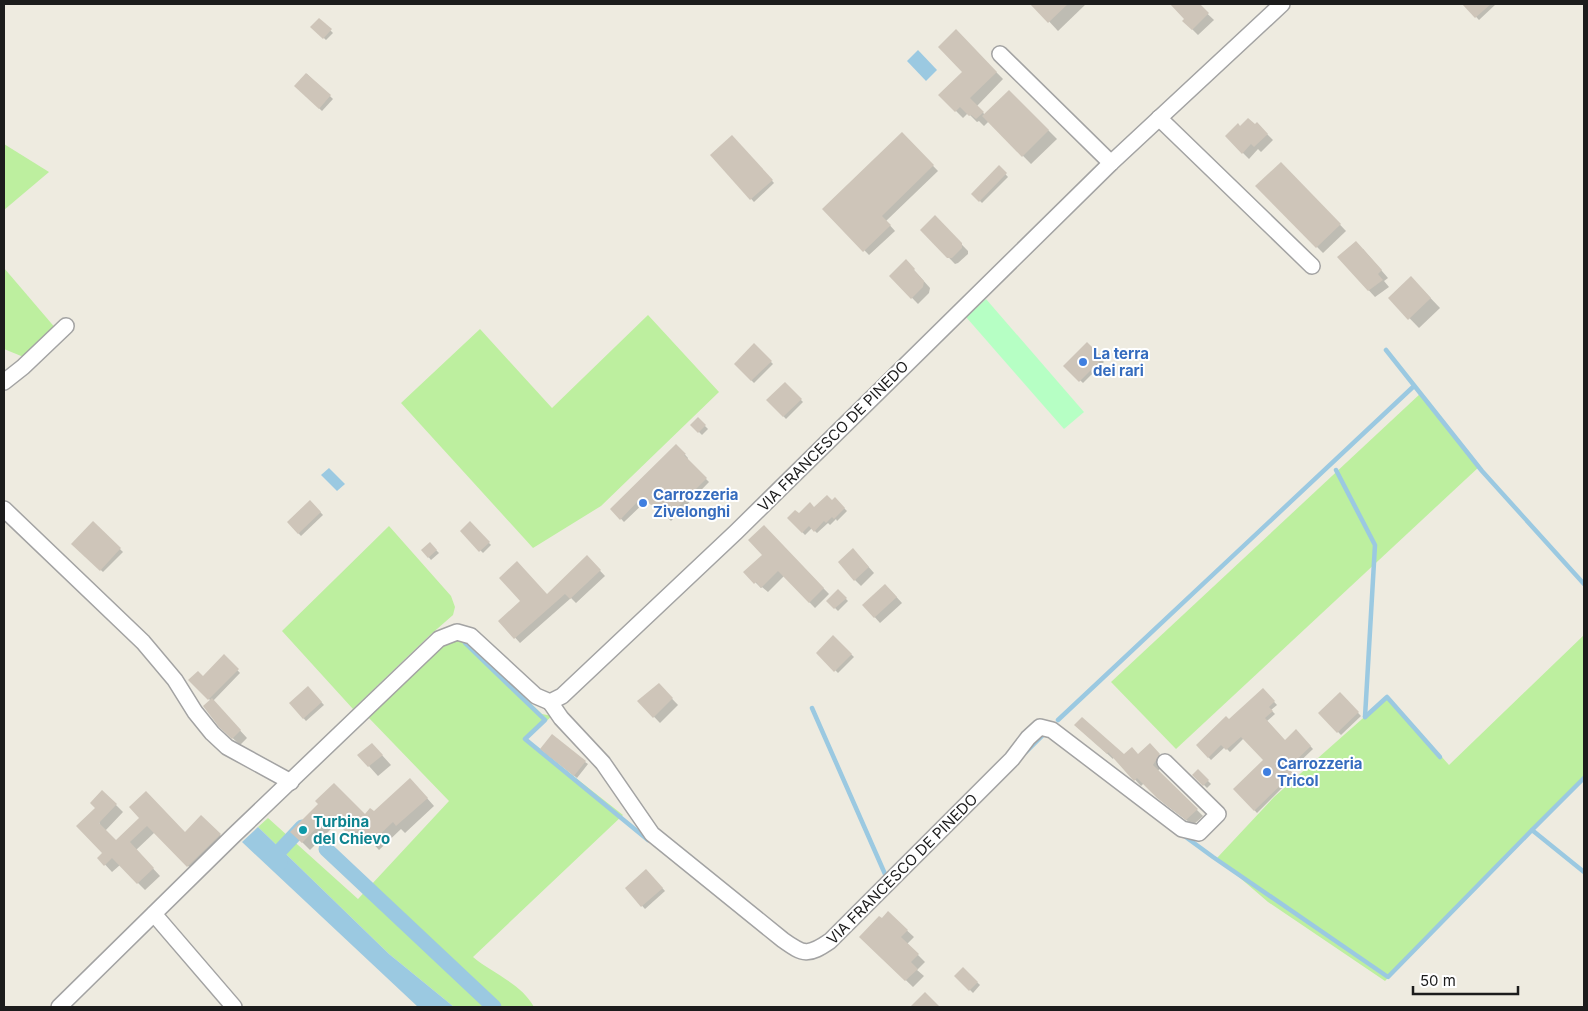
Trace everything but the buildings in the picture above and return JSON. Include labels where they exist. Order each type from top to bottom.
[{"type":"street","name":"VIA FRANCESCO DE PINEDO","points":[[550,702],[562,696],[742,526],[1111,163],[1282,4]]},
{"type":"street","points":[[1000,54],[1111,163]]},
{"type":"street","points":[[1159,118],[1312,266]]},
{"type":"street","points":[[4,382],[23,367],[66,326]]},
{"type":"street","points":[[4,509],[143,642],[176,680],[195,712],[212,733],[228,747],[291,782]]},
{"type":"street","name":"VIA FRANCESCO DE PINEDO","points":[[58,1007],[439,639],[457,632],[471,636],[536,696],[550,702],[561,718],[603,763],[652,834],[783,940],[804,952],[814,952],[830,942],[1012,759],[1028,738],[1040,727],[1052,730],[1182,829],[1199,833],[1218,814],[1166,762]]},
{"type":"street","points":[[154,914],[234,1007]]},
{"type":"green space","points":[[4,144],[49,172],[4,210]]},
{"type":"green space","points":[[4,268],[57,330],[26,358],[4,349]]},
{"type":"green space","points":[[986,299],[1084,412],[1064,429],[966,317]]},
{"type":"green space","points":[[648,315],[719,392],[601,506],[533,548],[401,403],[480,329],[552,408]]},
{"type":"green space","points":[[1421,393],[1480,466],[1176,749],[1111,682]]},
{"type":"green space","points":[[389,526],[451,596],[455,607],[453,615],[353,709],[282,631]]},
{"type":"green space","points":[[1584,635],[1584,780],[1534,828],[1385,981],[1268,902],[1217,858],[1274,797],[1388,696],[1449,765]]},
{"type":"green space","points":[[458,639],[465,642],[542,714],[552,716],[526,739],[623,815],[473,957],[522,991],[534,1007],[454,1007],[389,954],[258,827],[268,818],[358,899],[449,801],[367,716],[444,643]]},
{"type":"water","points":[[918,50],[937,70],[926,81],[907,61]]},
{"type":"water","points":[[329,468],[345,484],[337,491],[321,475]]},
{"type":"water","points":[[258,827],[389,954],[454,1007],[418,1007],[242,842]]},
{"type":"waterway","points":[[1386,350],[1482,471],[1584,584]]},
{"type":"waterway","points":[[1058,720],[1414,386]]},
{"type":"waterway","points":[[1336,470],[1375,545],[1365,717]]},
{"type":"waterway","points":[[465,643],[545,720],[525,739],[648,840]]},
{"type":"waterway","points":[[1365,717],[1387,697],[1440,757]]},
{"type":"waterway","points":[[812,708],[885,874]]},
{"type":"waterway","points":[[1026,752],[1045,733]]},
{"type":"waterway","points":[[1532,830],[1584,778]]},
{"type":"waterway","points":[[280,863],[274,857],[302,827]]},
{"type":"waterway","points":[[1183,835],[1388,977],[1532,830],[1584,872]]},
{"type":"waterway","points":[[326,849],[494,1007]]},
{"type":"place","name":"La terra dei rari","points":[[1083,362]]},
{"type":"place","name":"Carrozzeria Zivelonghi","points":[[643,503]]},
{"type":"place","name":"Carrozzeria Tricol","points":[[1267,772]]},
{"type":"place","name":"Turbina del Chievo","points":[[303,830]]}]
